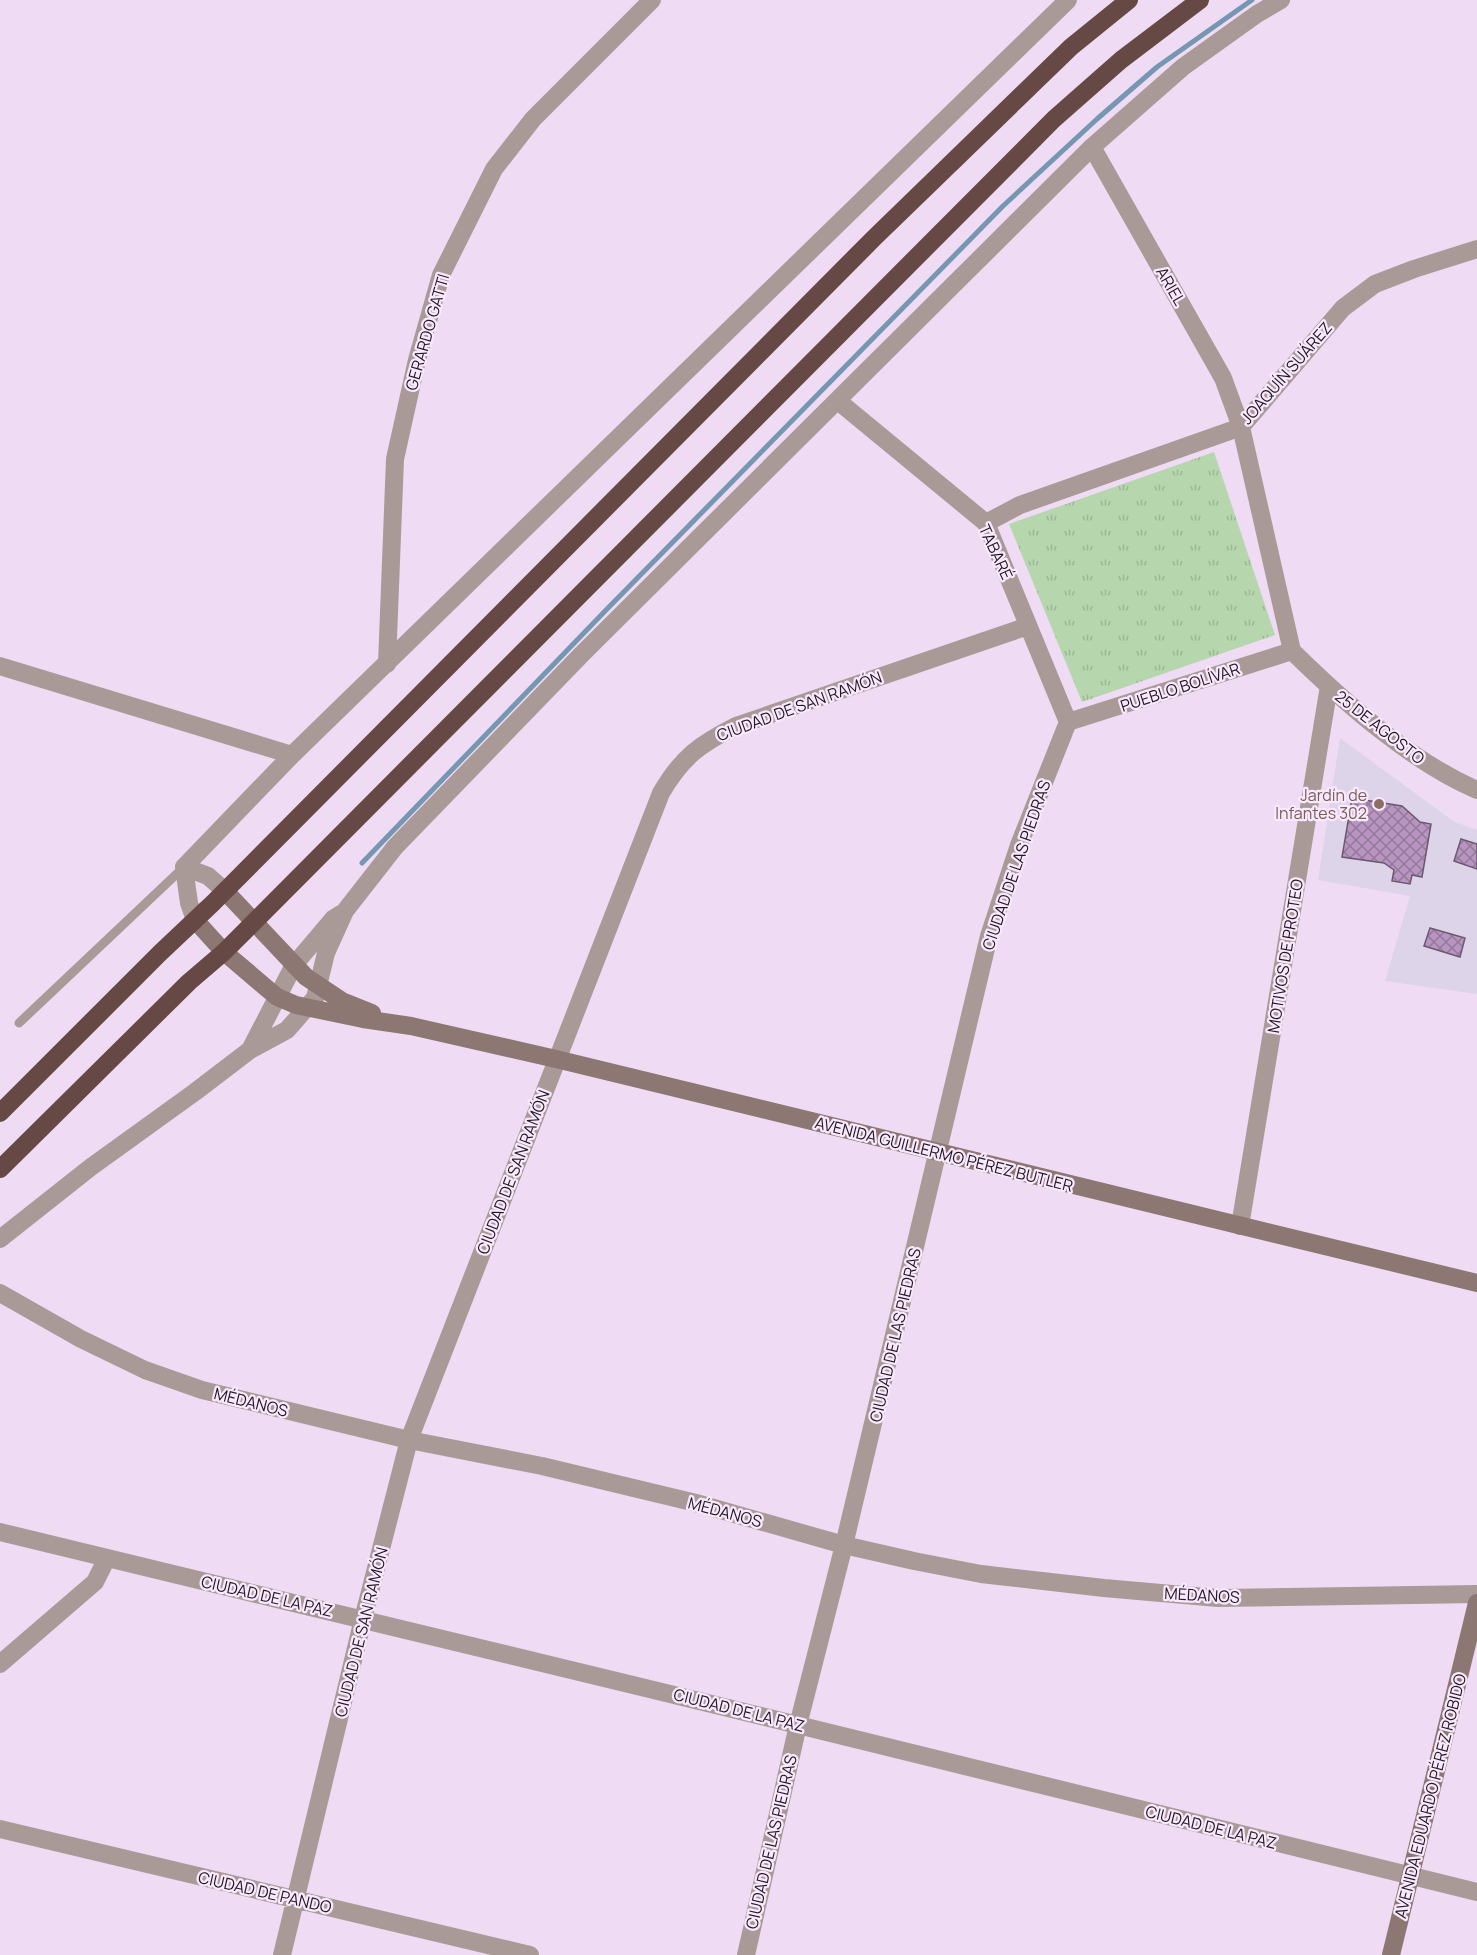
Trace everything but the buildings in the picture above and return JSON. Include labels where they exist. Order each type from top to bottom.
[{"type":"highway","points":[[0,1113],[225,891],[874,238],[1071,47],[1129,0]]},
{"type":"highway","points":[[0,1169],[189,982],[224,952],[1053,119],[1121,60],[1200,0]]},
{"type":"street","name":"GERARDO GATTI","points":[[387,664],[395,459],[417,360],[441,275],[494,169],[533,119],[652,0]]},
{"type":"street","points":[[184,867],[292,755],[387,664],[1047,8],[1068,0]]},
{"type":"street","points":[[0,1239],[91,1167],[250,1050],[287,1029],[315,998],[326,953],[345,911],[395,847],[582,654],[1092,147],[1183,68],[1257,14],[1281,0]]},
{"type":"street","name":"ARIEL","points":[[1092,147],[1223,378],[1241,427],[1292,651]]},
{"type":"street","name":"JOAQUÍN SUÁREZ","points":[[986,523],[1020,505],[1241,427],[1343,308],[1375,284],[1477,249]]},
{"type":"street","name":"TABARÉ","points":[[838,401],[986,523],[1068,722]]},
{"type":"street","name":"CIUDAD DE SAN RAMÓN","points":[[282,1955],[363,1619],[409,1440],[661,793],[674,771],[693,752],[710,739],[736,726],[1028,626]]},
{"type":"street","name":"25 DE AGOSTO","points":[[1292,651],[1329,687],[1421,760],[1454,780],[1477,790]]},
{"type":"street","name":"PUEBLO BOLÍVAR","points":[[1068,722],[1292,651]]},
{"type":"street","points":[[0,666],[292,755]]},
{"type":"street","name":"MOTIVOS DE PROTEO","points":[[1240,1226],[1329,687]]},
{"type":"street","name":"CIUDAD DE LAS PIEDRAS","points":[[746,1955],[798,1725],[844,1545],[989,936],[1019,845],[1068,722]]},
{"type":"street","points":[[184,867],[208,876],[225,891],[294,965],[317,986],[369,1013],[411,1026]]},
{"type":"street","points":[[184,867],[189,903],[195,920],[224,952],[276,997],[307,1008],[411,1026]]},
{"type":"street","points":[[250,1050],[294,965],[333,919],[345,911]]},
{"type":"street","name":"AVENIDA GUILLERMO PÉREZ BUTLER","points":[[411,1026],[556,1059],[1477,1283]]},
{"type":"street","name":"MÉDANOS","points":[[0,1293],[81,1339],[145,1370],[202,1390],[409,1440],[564,1471],[696,1503],[844,1545],[914,1561],[981,1574],[1218,1598],[1477,1594]]},
{"type":"street","name":"CIUDAD DE LA PAZ","points":[[0,1532],[1477,1892]]},
{"type":"street","points":[[0,1664],[95,1582],[107,1558]]},
{"type":"street","name":"AVENIDA EDUARDO PÉREZ ROBIDO","points":[[1391,1955],[1477,1603]]},
{"type":"street","name":"CIUDAD DE PANDO","points":[[0,1829],[530,1955]]},
{"type":"lane","points":[[19,1023],[184,867]]},
{"type":"shaded area","name":"Jardín de Infantes 302","points":[[1340,738],[1453,821],[1477,830],[1477,994],[1385,981],[1410,896],[1318,880]]},
{"type":"green space","points":[[1214,452],[1275,635],[1082,702],[1009,524]]},
{"type":"waterway","points":[[362,863],[608,608],[1003,206],[1157,67],[1252,0]]},
{"type":"place","name":"Jardín de Infantes 302","points":[[1379,804]]}]
